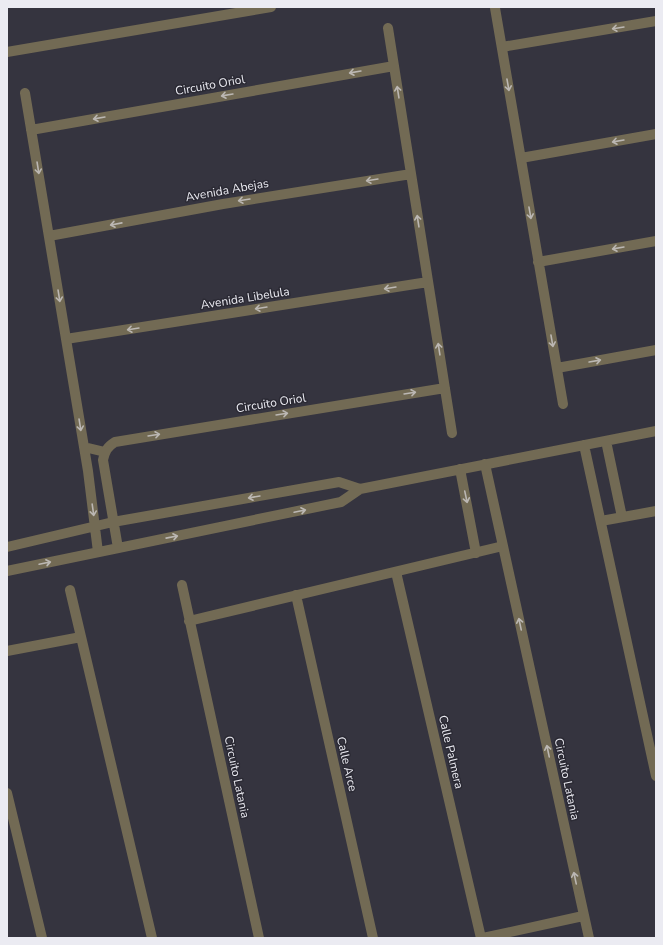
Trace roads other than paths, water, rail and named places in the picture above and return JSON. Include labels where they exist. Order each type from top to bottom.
[{"type":"street","points":[[7,52],[271,7]]},
{"type":"street","points":[[495,8],[563,404]]},
{"type":"street","points":[[502,46],[656,21]]},
{"type":"street","points":[[388,28],[452,433]]},
{"type":"street","name":"Circuito Oriol","points":[[31,130],[394,66]]},
{"type":"street","points":[[25,94],[84,447],[98,552]]},
{"type":"street","points":[[521,158],[656,134]]},
{"type":"street","name":"Avenida Abejas","points":[[49,236],[223,204],[411,174]]},
{"type":"street","points":[[538,262],[656,241]]},
{"type":"street","name":"Avenida Libelula","points":[[66,339],[428,282]]},
{"type":"street","points":[[556,368],[656,350]]},
{"type":"street","name":"Circuito Oriol","points":[[105,452],[109,446],[116,442],[445,388]]},
{"type":"street","points":[[7,571],[341,502],[360,489],[656,431]]},
{"type":"street","points":[[606,441],[622,517]]},
{"type":"street","points":[[584,445],[656,776]]},
{"type":"street","points":[[84,447],[105,452],[103,460],[104,471],[118,548]]},
{"type":"street","name":"Circuito Latania","points":[[485,464],[589,938]]},
{"type":"street","points":[[460,469],[476,553]]},
{"type":"street","points":[[7,547],[113,522],[339,482],[360,489]]},
{"type":"street","points":[[601,521],[656,511]]},
{"type":"street","points":[[189,621],[503,546]]},
{"type":"street","name":"Calle Palmera","points":[[396,572],[482,938]]},
{"type":"street","name":"Circuito Latania","points":[[182,585],[259,938]]},
{"type":"street","points":[[70,590],[152,938]]},
{"type":"street","name":"Calle Arce","points":[[296,596],[373,938]]},
{"type":"street","points":[[7,651],[81,637]]},
{"type":"street","points":[[7,793],[42,938]]},
{"type":"street","points":[[482,938],[583,916]]}]
